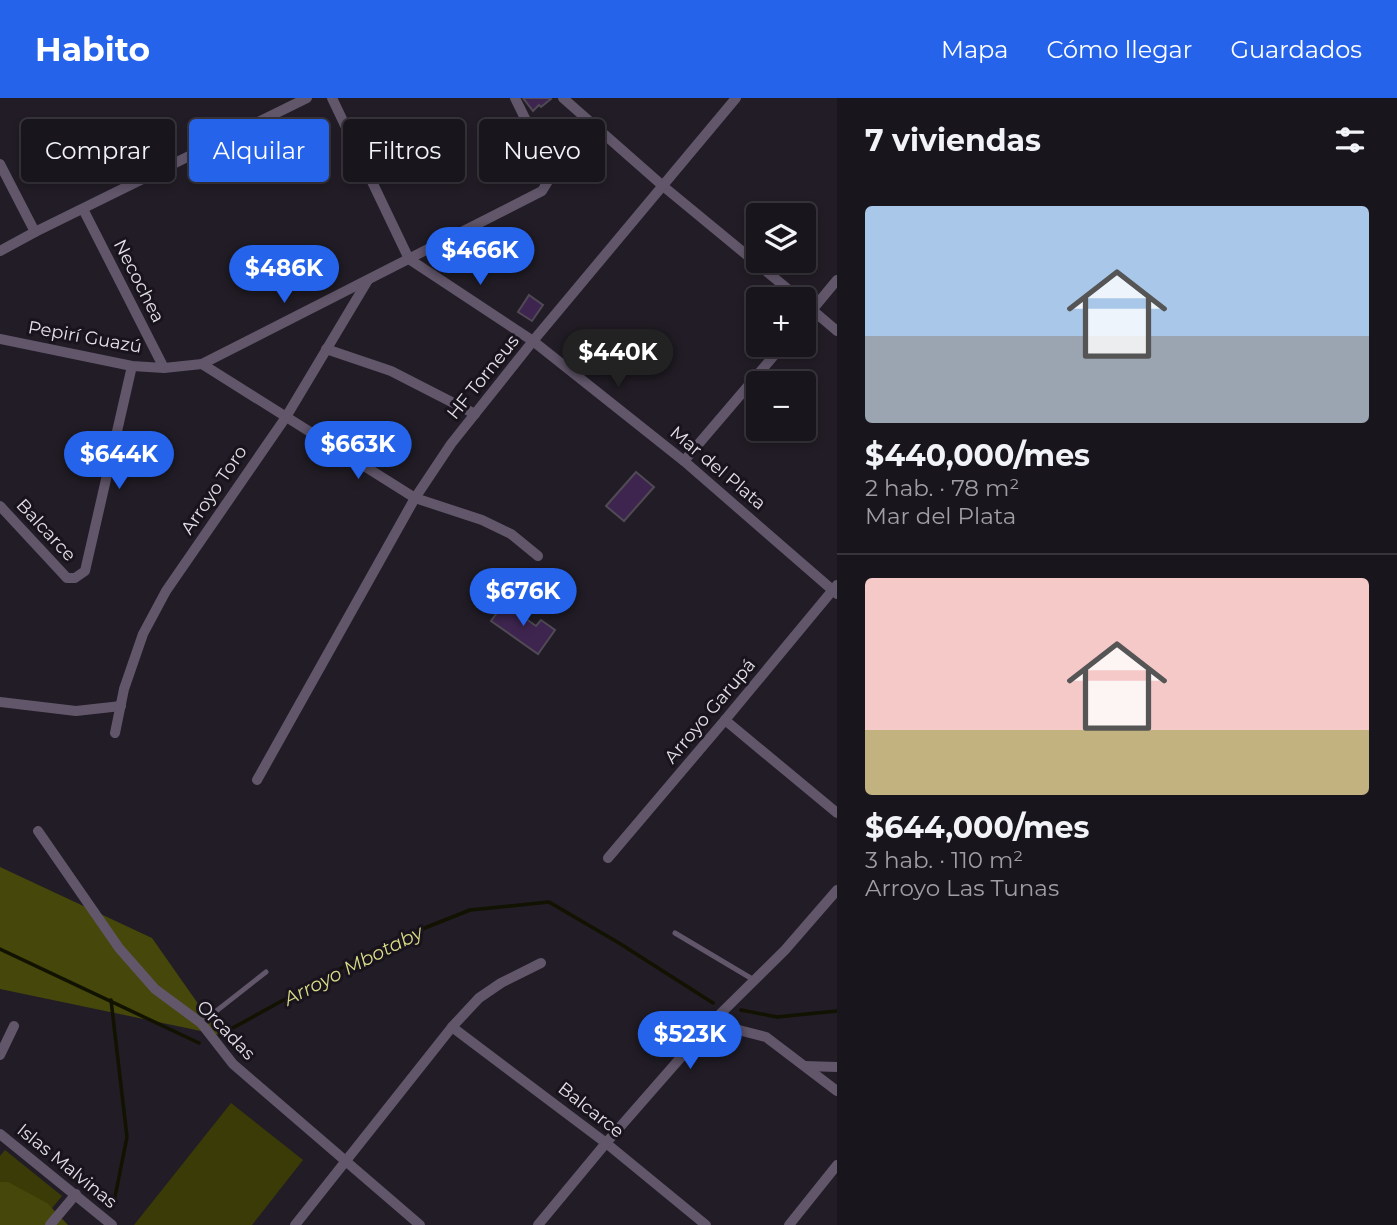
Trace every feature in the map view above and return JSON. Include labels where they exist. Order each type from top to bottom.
[{"type":"street","points":[[0,251],[307,98]]},
{"type":"street","points":[[332,98],[409,259]]},
{"type":"street","name":"Pepirí Guazú","points":[[0,339],[132,366],[164,368],[202,364],[542,191],[550,178],[549,167],[515,98]]},
{"type":"street","points":[[563,98],[784,287]]},
{"type":"street","name":"HF Torneus","points":[[257,780],[415,498],[451,444],[533,341],[736,98]]},
{"type":"street","points":[[0,164],[35,232]]},
{"type":"street","name":"Necochea","points":[[83,209],[164,368]]},
{"type":"street","name":"Mar del Plata","points":[[409,259],[533,341],[684,461],[836,590]]},
{"type":"street","name":"Arroyo Toro","points":[[115,733],[124,689],[143,634],[166,591],[286,416],[368,279]]},
{"type":"street","points":[[816,306],[837,280]]},
{"type":"street","points":[[816,313],[837,331]]},
{"type":"street","points":[[326,349],[391,370],[475,414]]},
{"type":"street","points":[[684,461],[773,357]]},
{"type":"street","points":[[202,364],[415,498],[482,520],[511,534],[538,556]]},
{"type":"street","name":"Balcarce","points":[[0,506],[67,578],[75,578],[85,570],[132,366]]},
{"type":"street","name":"Arroyo Garupá","points":[[608,858],[836,590]]},
{"type":"street","points":[[0,702],[76,710],[121,706]]},
{"type":"street","points":[[725,720],[837,813]]},
{"type":"street","name":"Orcadas","points":[[38,831],[119,948],[155,989],[201,1023],[233,1064],[420,1225]]},
{"type":"street","points":[[538,1225],[711,1023],[785,950],[837,890]]},
{"type":"street","points":[[295,1225],[452,1027],[479,998],[500,983],[541,963]]},
{"type":"street","points":[[711,1023],[766,1037],[837,1091]]},
{"type":"street","points":[[0,1055],[14,1026]]},
{"type":"street","name":"Balcarce","points":[[452,1027],[606,1143],[706,1225]]},
{"type":"street","points":[[805,1066],[837,1067]]},
{"type":"street","name":"Islas Malvinas","points":[[0,1134],[112,1225]]},
{"type":"street","points":[[789,1225],[837,1165]]},
{"type":"street","points":[[50,1225],[76,1194]]},
{"type":"lane","points":[[675,933],[754,980]]},
{"type":"lane","points":[[201,1023],[266,972]]},
{"type":"shaded area","points":[[0,867],[152,938],[220,1035],[0,989]]},
{"type":"shaded area","points":[[231,1103],[303,1160],[252,1225],[134,1225]]},
{"type":"shaded area","points":[[5,1150],[62,1196],[38,1225],[0,1225],[0,1156]]},
{"type":"shaded area","points":[[0,1182],[8,1182],[47,1203],[68,1225],[0,1225]]},
{"type":"building","points":[[523,98],[550,98],[551,99],[533,111]]},
{"type":"building","points":[[529,295],[543,305],[532,321],[518,312]]},
{"type":"building","points":[[636,472],[654,487],[624,521],[606,506]]},
{"type":"building","points":[[504,603],[536,626],[541,620],[555,630],[538,654],[491,621]]},
{"type":"waterway","name":"Arroyo Mbotaby","points":[[220,1035],[387,943],[470,910],[549,902],[713,1003]]},
{"type":"waterway","name":"Arroyo Mbotaby","points":[[0,949],[199,1043]]},
{"type":"waterway","points":[[111,1000],[127,1137],[113,1207]]},
{"type":"waterway","name":"Arroyo Mbotaby","points":[[741,1010],[777,1017],[837,1011]]}]
